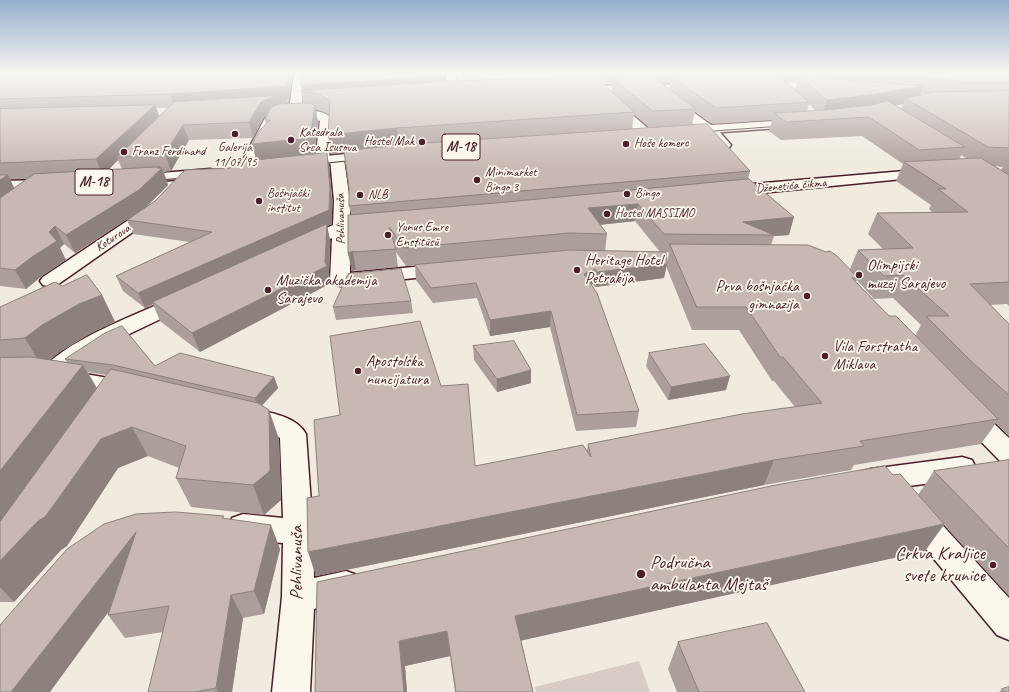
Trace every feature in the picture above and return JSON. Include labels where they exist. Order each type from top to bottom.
[{"type":"street","points":[[279,105],[299,107]]},
{"type":"street","points":[[619,105],[646,134]]},
{"type":"street","points":[[677,105],[709,130],[734,156]]},
{"type":"street","points":[[245,169],[269,121],[299,107]]},
{"type":"street","name":"Pehlivanuša","points":[[299,107],[326,118],[329,160],[342,201],[340,280],[458,269]]},
{"type":"street","points":[[631,135],[811,122]]},
{"type":"street","points":[[284,165],[385,154]]},
{"type":"street","name":"M-18","points":[[123,180],[261,167]]},
{"type":"street","name":"Dženetića čikma","points":[[718,193],[757,183],[939,172]]},
{"type":"street","name":"Koturova","points":[[50,281],[148,214],[188,175]]},
{"type":"street","name":"M-18","points":[[0,186],[62,183]]},
{"type":"street","points":[[19,199],[39,184]]},
{"type":"street","points":[[286,253],[342,227],[394,223]]},
{"type":"street","points":[[149,393],[118,386],[39,376],[102,338],[202,292]]},
{"type":"street","points":[[101,412],[118,386]]},
{"type":"street","points":[[954,398],[1009,454]]},
{"type":"street","name":"Pehlivanuša","points":[[224,412],[277,424],[293,434],[298,532],[298,596],[291,692]]},
{"type":"street","points":[[843,485],[882,478],[1009,461]]},
{"type":"street","points":[[882,478],[1009,623]]},
{"type":"street","points":[[212,524],[298,532]]},
{"type":"street","points":[[298,596],[376,580]]},
{"type":"shaded area","points":[[639,661],[650,692],[536,692],[535,687]]},
{"type":"building","points":[[155,105],[96,159],[0,163],[0,109]]},
{"type":"building","points":[[171,105],[259,105],[249,122],[183,125],[165,154],[117,157]]},
{"type":"building","points":[[276,105],[315,105],[310,138],[252,144],[259,131],[270,120],[265,120],[271,107]]},
{"type":"building","points":[[330,105],[627,105],[634,112],[397,128],[328,135]]},
{"type":"building","points":[[646,105],[691,105],[696,109],[653,111]]},
{"type":"building","points":[[712,105],[758,105],[716,108]]},
{"type":"building","points":[[868,105],[895,105],[965,147],[919,150],[869,117],[786,122],[774,113]]},
{"type":"building","points":[[917,105],[1009,105],[1009,148],[988,147]]},
{"type":"building","points":[[707,124],[750,171],[349,206],[349,188],[344,151],[398,145]]},
{"type":"building","points":[[327,153],[330,188],[329,210],[138,293],[116,276],[212,232],[127,220],[155,201],[185,170],[230,168],[236,162]]},
{"type":"building","points":[[981,158],[1009,175],[1009,282],[970,284],[1009,324],[1009,395],[972,362],[926,316],[949,316],[903,275],[884,276],[858,250],[913,248],[877,213],[968,212],[938,189],[946,189],[904,162]]},
{"type":"building","points":[[159,167],[157,168],[162,168],[139,190],[66,235],[55,226],[49,232],[57,241],[15,270],[0,268],[0,198],[34,174]]},
{"type":"building","points":[[0,175],[8,175],[0,180]]},
{"type":"building","points":[[749,179],[794,217],[743,222],[774,235],[664,234],[638,204],[588,208],[607,234],[570,233],[404,248],[389,227],[396,249],[353,252],[354,251],[348,253],[348,215],[507,202]]},
{"type":"building","points":[[327,224],[325,262],[327,266],[192,333],[153,302]]},
{"type":"building","points":[[670,244],[808,245],[826,252],[830,251],[837,256],[858,278],[852,278],[889,316],[896,316],[998,419],[860,441],[864,446],[774,460],[308,552],[307,498],[319,496],[314,420],[340,415],[330,336],[420,321],[441,386],[468,384],[475,466],[583,445],[591,457],[588,444],[742,414],[822,403],[783,357],[780,357],[746,307],[697,307]]},
{"type":"building","points":[[570,250],[666,252],[667,264],[597,272],[595,269],[584,274],[597,293],[639,411],[577,415],[551,311],[490,320],[476,283],[431,288],[415,265]]},
{"type":"building","points":[[401,269],[411,301],[333,307],[348,274]]},
{"type":"building","points":[[87,275],[102,295],[79,304],[42,325],[25,338],[0,340],[0,307],[55,282],[62,286]]},
{"type":"building","points":[[122,326],[155,366],[180,353],[274,377],[255,398],[113,365],[65,359],[105,333]]},
{"type":"building","points":[[514,341],[531,370],[497,379],[473,346]]},
{"type":"building","points":[[705,344],[730,376],[671,387],[649,353]]},
{"type":"building","points":[[31,357],[83,365],[0,471],[0,358]]},
{"type":"building","points":[[111,369],[258,403],[269,410],[270,471],[253,485],[176,478],[186,446],[132,427],[101,439],[45,517],[38,521],[0,561],[0,522]]},
{"type":"building","points":[[1009,460],[1009,548],[934,471]]},
{"type":"building","points":[[885,466],[893,475],[900,474],[944,524],[515,616],[533,692],[456,692],[447,631],[399,641],[404,692],[315,692],[317,582],[776,485]]},
{"type":"building","points":[[176,512],[224,516],[222,518],[271,525],[254,591],[231,595],[216,688],[195,692],[148,692],[169,606],[108,615],[136,532],[11,692],[0,692],[0,625],[67,549],[104,524],[136,514]]},
{"type":"building","points":[[767,623],[805,692],[699,692],[678,642]]},
{"type":"building","points":[[1009,687],[1009,692],[1005,692],[1002,689]]},
{"type":"tram line","points":[[702,132],[781,126]]},
{"type":"tram line","points":[[317,164],[357,160]]},
{"type":"tram line","points":[[156,180],[188,178]]},
{"type":"place","name":"Galerija 11/07/95","points":[[235,134]]},
{"type":"place","name":"Katedrala Srca Isusova","points":[[291,140]]},
{"type":"place","name":"Hostel Mak","points":[[422,142]]},
{"type":"place","name":"Hoše komerc","points":[[626,144]]},
{"type":"place","name":"Franz Ferdinand","points":[[124,152]]},
{"type":"place","name":"Minimarket Bingo 3","points":[[477,180]]},
{"type":"place","name":"Bingo","points":[[627,194]]},
{"type":"place","name":"NLB","points":[[360,195]]},
{"type":"place","name":"Bošnjački institut","points":[[259,201]]},
{"type":"place","name":"Hostel MASSIMO","points":[[607,214]]},
{"type":"place","name":"Yunus Emre Enstitüsü","points":[[388,235]]},
{"type":"place","name":"Heritage Hotel Petrakija","points":[[577,270]]},
{"type":"place","name":"Olimpijski muzej Sarajevo","points":[[859,275]]},
{"type":"place","name":"Muzička akademija Sarajevo","points":[[268,290]]},
{"type":"place","name":"Prva bošnjačka gimnazija","points":[[807,296]]},
{"type":"place","name":"Vila Forstratha Miklaua","points":[[825,356]]},
{"type":"place","name":"Apostolska nuncijatura","points":[[358,371]]},
{"type":"place","name":"Crkva Kraljice svete krunice","points":[[993,565]]},
{"type":"place","name":"Područna ambulanta Mejtaš","points":[[641,574]]}]
